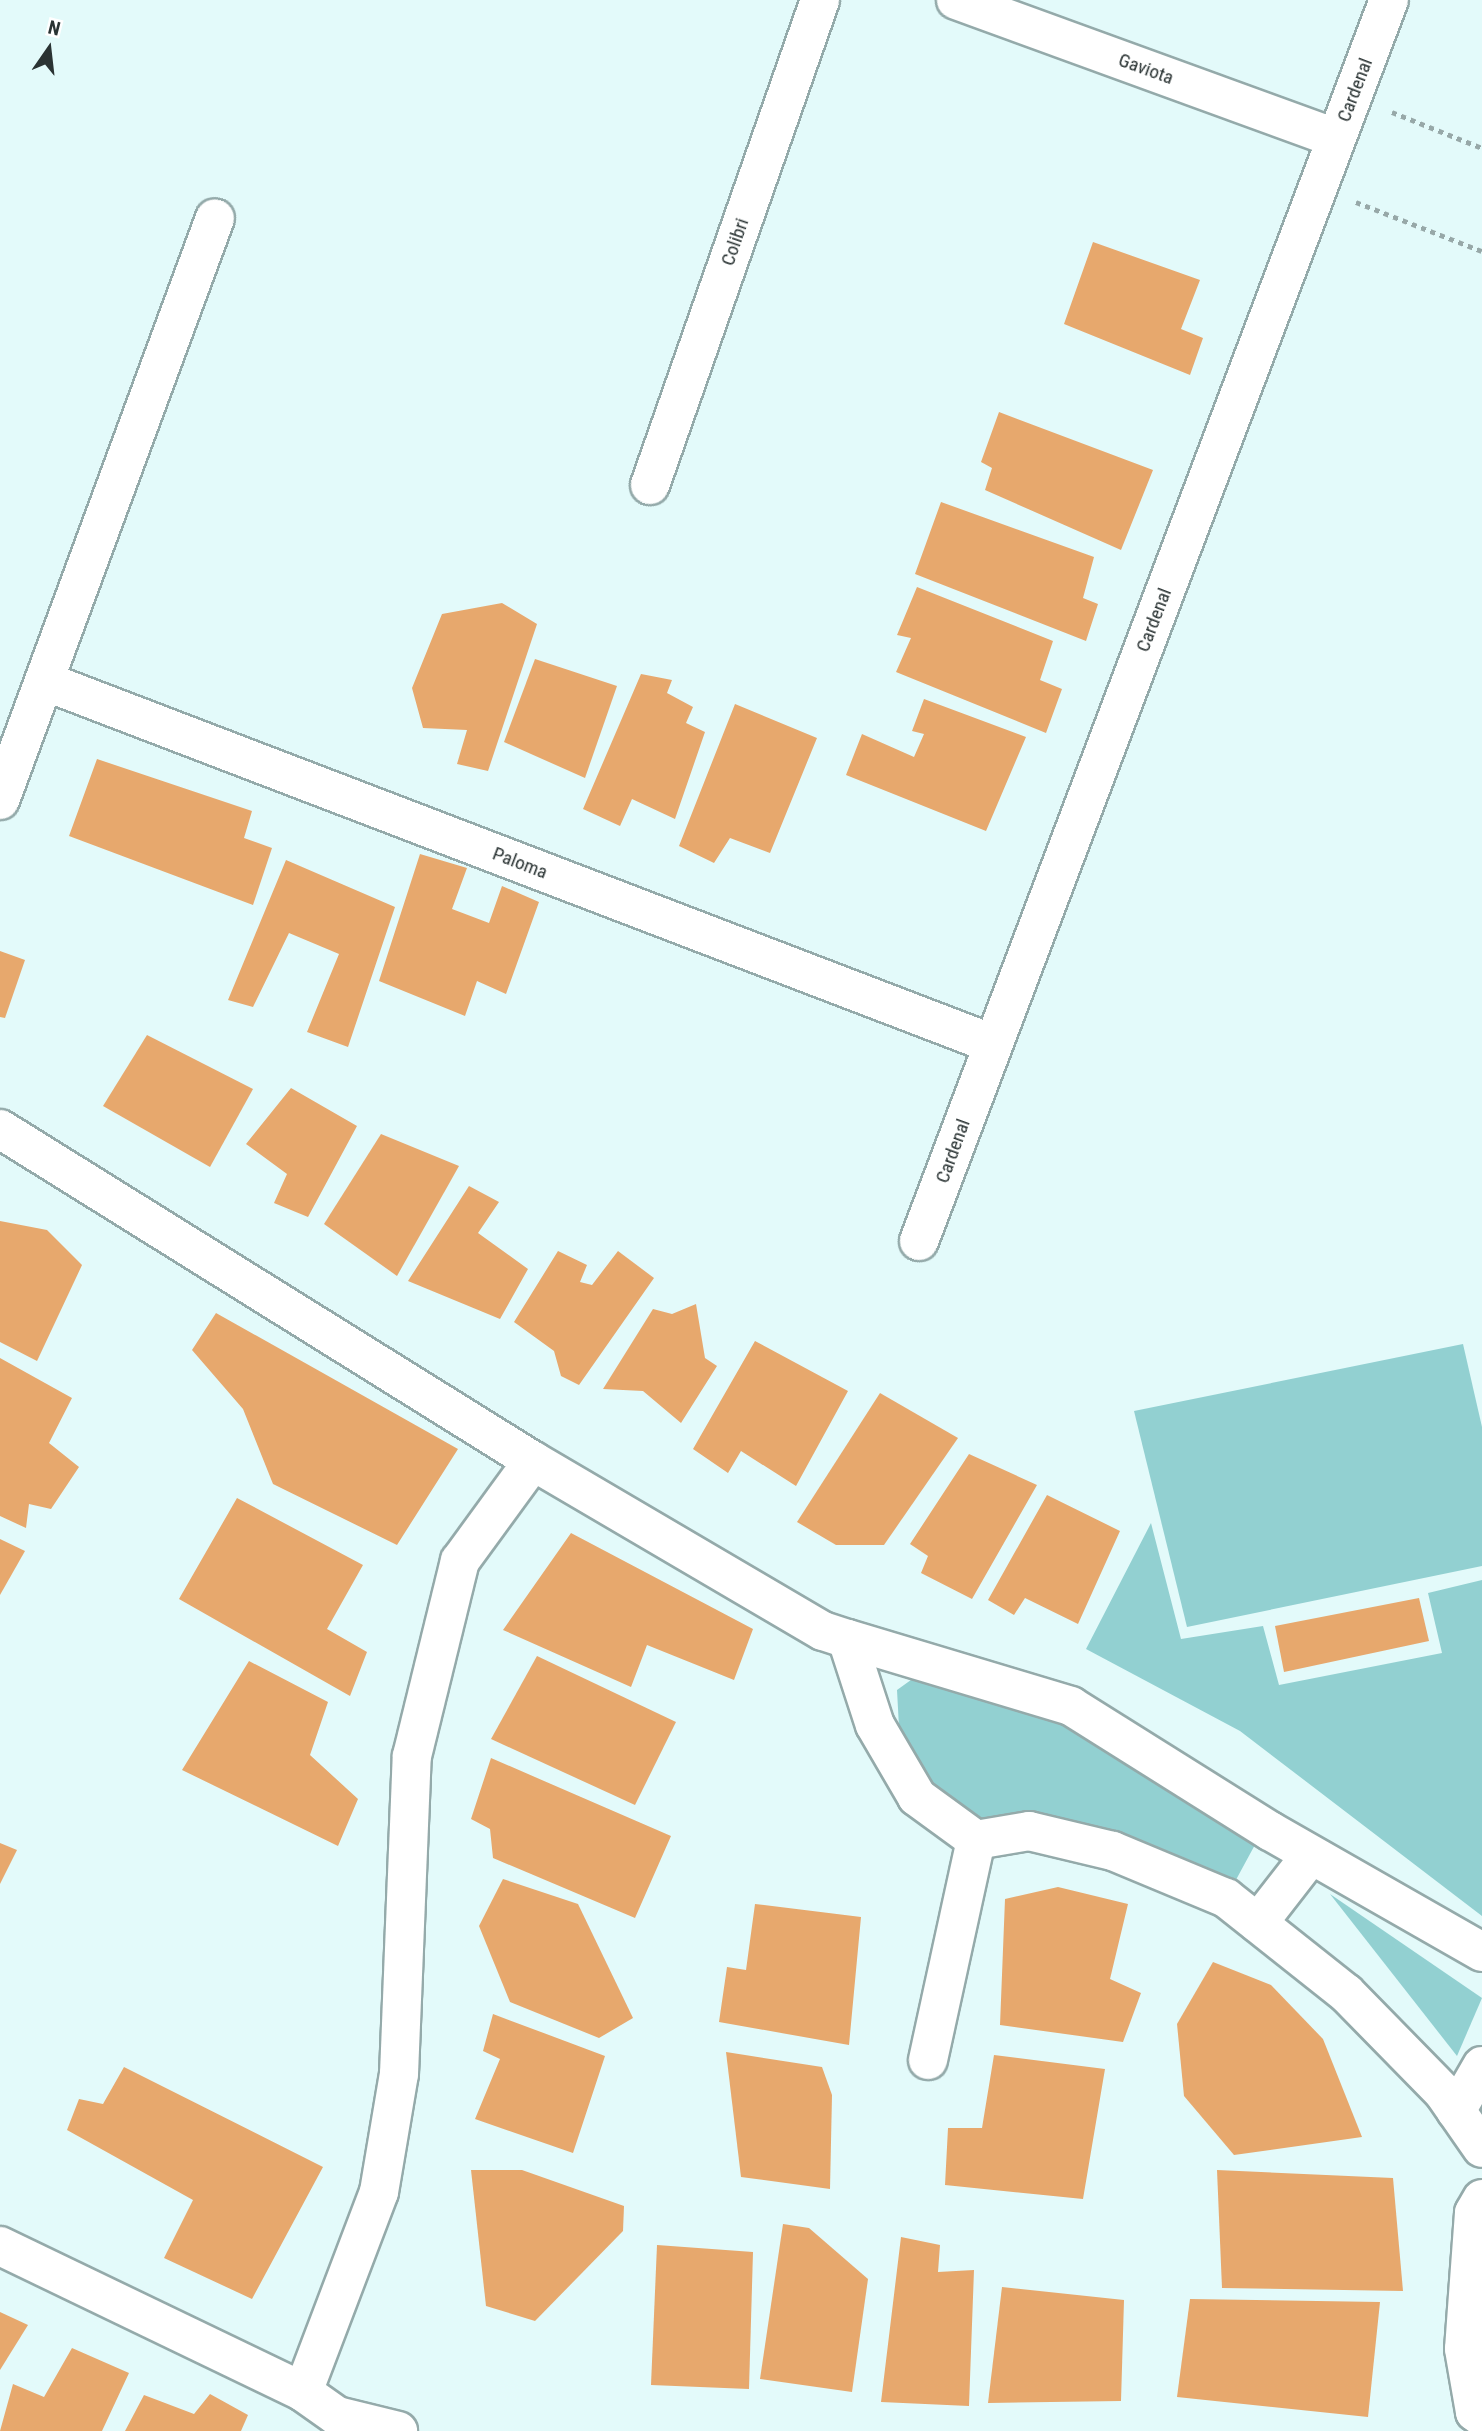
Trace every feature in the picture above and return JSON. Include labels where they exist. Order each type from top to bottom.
[{"type":"street","name":"Colibri","points":[[650,485],[820,0]]},
{"type":"street","name":"Gaviota","points":[[956,0],[1336,138]]},
{"type":"street","name":"Cardenal","points":[[919,1241],[1389,0]]},
{"type":"street","points":[[0,800],[47,682],[215,218]]},
{"type":"street","name":"Paloma","points":[[47,682],[992,1044]]},
{"type":"street","points":[[0,1129],[533,1461],[823,1631],[1071,1706],[1311,1855],[1482,1952]]},
{"type":"street","points":[[303,2392],[382,2179],[399,2074],[412,1756],[460,1561],[533,1461]]},
{"type":"street","points":[[847,1639],[875,1724],[917,1797],[976,1840],[1030,1831],[1113,1851],[1226,1898],[1346,1993],[1456,2111],[1482,2148]]},
{"type":"street","points":[[928,2060],[976,1840]]},
{"type":"street","points":[[1258,1923],[1311,1855]]},
{"type":"street","points":[[1456,2111],[1482,2066]]},
{"type":"street","points":[[1482,2199],[1474,2213],[1464,2349],[1475,2412],[1482,2417]]},
{"type":"street","points":[[0,2246],[303,2392],[337,2416],[398,2431]]},
{"type":"path","points":[[1352,96],[1482,148]]},
{"type":"path","points":[[1318,187],[1482,251]]},
{"type":"shaded area","points":[[1463,1344],[1482,1427],[1482,1566],[1187,1627],[1134,1411]]},
{"type":"shaded area","points":[[1151,1523],[1181,1639],[1263,1626],[1279,1685],[1442,1653],[1428,1593],[1482,1580],[1482,1916],[1240,1731],[1086,1649]]},
{"type":"shaded area","points":[[929,1667],[1086,1715],[1263,1830],[1231,1889],[1134,1858],[975,1845],[900,1746],[897,1690]]},
{"type":"shaded area","points":[[1330,1894],[1482,1998],[1457,2056]]},
{"type":"building","points":[[1093,242],[1200,280],[1181,329],[1203,338],[1190,375],[1064,324]]},
{"type":"building","points":[[999,412],[1153,470],[1121,550],[985,490],[992,468],[981,462]]},
{"type":"building","points":[[941,502],[1094,557],[1083,598],[1098,604],[1086,641],[915,574]]},
{"type":"building","points":[[917,587],[1053,641],[1040,680],[1062,689],[1046,733],[896,672],[911,638],[897,635]]},
{"type":"building","points":[[502,603],[537,624],[488,771],[457,764],[467,730],[423,728],[412,688],[442,614]]},
{"type":"building","points":[[535,659],[617,686],[585,778],[504,742]]},
{"type":"building","points":[[641,674],[672,680],[667,693],[693,707],[686,723],[705,732],[675,819],[632,799],[620,826],[583,809]]},
{"type":"building","points":[[924,699],[1026,737],[986,831],[846,775],[862,734],[914,757],[924,734],[912,731]]},
{"type":"building","points":[[735,704],[817,738],[770,853],[730,838],[714,863],[679,846]]},
{"type":"building","points":[[97,759],[252,811],[244,838],[272,848],[253,905],[69,836]]},
{"type":"building","points":[[420,854],[467,868],[452,909],[489,923],[502,886],[539,902],[506,994],[477,981],[465,1016],[379,981]]},
{"type":"building","points":[[286,860],[395,907],[348,1047],[307,1032],[339,954],[289,933],[253,1007],[228,1000]]},
{"type":"building","points":[[0,951],[25,960],[5,1018],[0,1017]]},
{"type":"building","points":[[147,1035],[253,1089],[210,1167],[103,1106]]},
{"type":"building","points":[[291,1088],[357,1126],[308,1217],[274,1203],[287,1174],[246,1144]]},
{"type":"building","points":[[381,1134],[459,1166],[397,1276],[324,1224]]},
{"type":"building","points":[[469,1186],[499,1202],[478,1233],[528,1269],[500,1319],[408,1281]]},
{"type":"building","points":[[0,1221],[47,1230],[82,1265],[37,1361],[0,1342]]},
{"type":"building","points":[[558,1251],[587,1265],[580,1282],[592,1285],[618,1251],[654,1278],[579,1385],[561,1376],[554,1351],[514,1322]]},
{"type":"building","points":[[696,1304],[705,1358],[717,1366],[681,1423],[643,1391],[603,1389],[653,1309],[672,1314]]},
{"type":"building","points":[[216,1313],[458,1449],[397,1545],[273,1484],[243,1409],[192,1350]]},
{"type":"building","points":[[755,1341],[848,1391],[796,1486],[741,1451],[728,1473],[693,1449]]},
{"type":"building","points":[[0,1358],[72,1398],[49,1443],[79,1467],[51,1509],[29,1504],[26,1528],[0,1516]]},
{"type":"building","points":[[880,1393],[958,1438],[884,1545],[836,1545],[797,1522]]},
{"type":"building","points":[[969,1454],[1037,1485],[972,1599],[921,1573],[928,1556],[910,1544]]},
{"type":"building","points":[[1047,1495],[1120,1531],[1078,1624],[1025,1598],[1014,1615],[988,1600]]},
{"type":"building","points":[[237,1498],[363,1565],[327,1629],[367,1652],[350,1696],[179,1599]]},
{"type":"building","points":[[571,1533],[753,1629],[734,1680],[647,1645],[631,1687],[503,1630]]},
{"type":"building","points":[[0,1539],[25,1551],[0,1595]]},
{"type":"building","points":[[1419,1598],[1429,1641],[1284,1672],[1275,1626]]},
{"type":"building","points":[[537,1656],[676,1722],[635,1805],[491,1739]]},
{"type":"building","points":[[249,1661],[328,1702],[310,1755],[358,1799],[338,1846],[182,1770]]},
{"type":"building","points":[[491,1758],[671,1836],[635,1918],[493,1858],[490,1829],[471,1819]]},
{"type":"building","points":[[0,1843],[17,1850],[0,1884]]},
{"type":"building","points":[[503,1879],[578,1904],[633,2018],[599,2038],[510,2002],[479,1926]]},
{"type":"building","points":[[1058,1887],[1128,1904],[1110,1979],[1141,1993],[1123,2042],[1000,2025],[1005,1899]]},
{"type":"building","points":[[755,1904],[861,1917],[849,2045],[719,2022],[727,1967],[746,1970]]},
{"type":"building","points":[[1213,1962],[1271,1985],[1323,2039],[1362,2137],[1234,2155],[1184,2096],[1177,2024]]},
{"type":"building","points":[[493,2014],[605,2056],[573,2153],[475,2119],[500,2059],[483,2051]]},
{"type":"building","points":[[726,2052],[822,2067],[832,2095],[830,2189],[741,2177]]},
{"type":"building","points":[[994,2055],[1105,2069],[1083,2199],[945,2185],[948,2128],[982,2128]]},
{"type":"building","points":[[124,2067],[323,2167],[252,2299],[164,2258],[193,2200],[67,2130],[79,2099],[103,2104]]},
{"type":"building","points":[[471,2170],[522,2170],[624,2206],[623,2231],[535,2321],[486,2306]]},
{"type":"building","points":[[1217,2170],[1393,2178],[1403,2291],[1222,2288]]},
{"type":"building","points":[[783,2224],[809,2228],[868,2279],[852,2392],[760,2379]]},
{"type":"building","points":[[901,2237],[940,2245],[938,2272],[974,2270],[969,2406],[881,2402]]},
{"type":"building","points":[[657,2245],[753,2252],[749,2389],[651,2385]]},
{"type":"building","points":[[1002,2287],[1124,2300],[1121,2401],[988,2403]]},
{"type":"building","points":[[1190,2299],[1380,2302],[1368,2417],[1177,2397]]},
{"type":"building","points":[[0,2312],[28,2325],[0,2370]]},
{"type":"building","points":[[72,2348],[129,2373],[102,2431],[0,2431],[13,2384],[44,2397]]},
{"type":"building","points":[[210,2394],[248,2415],[241,2431],[125,2431],[144,2395],[194,2414]]}]
